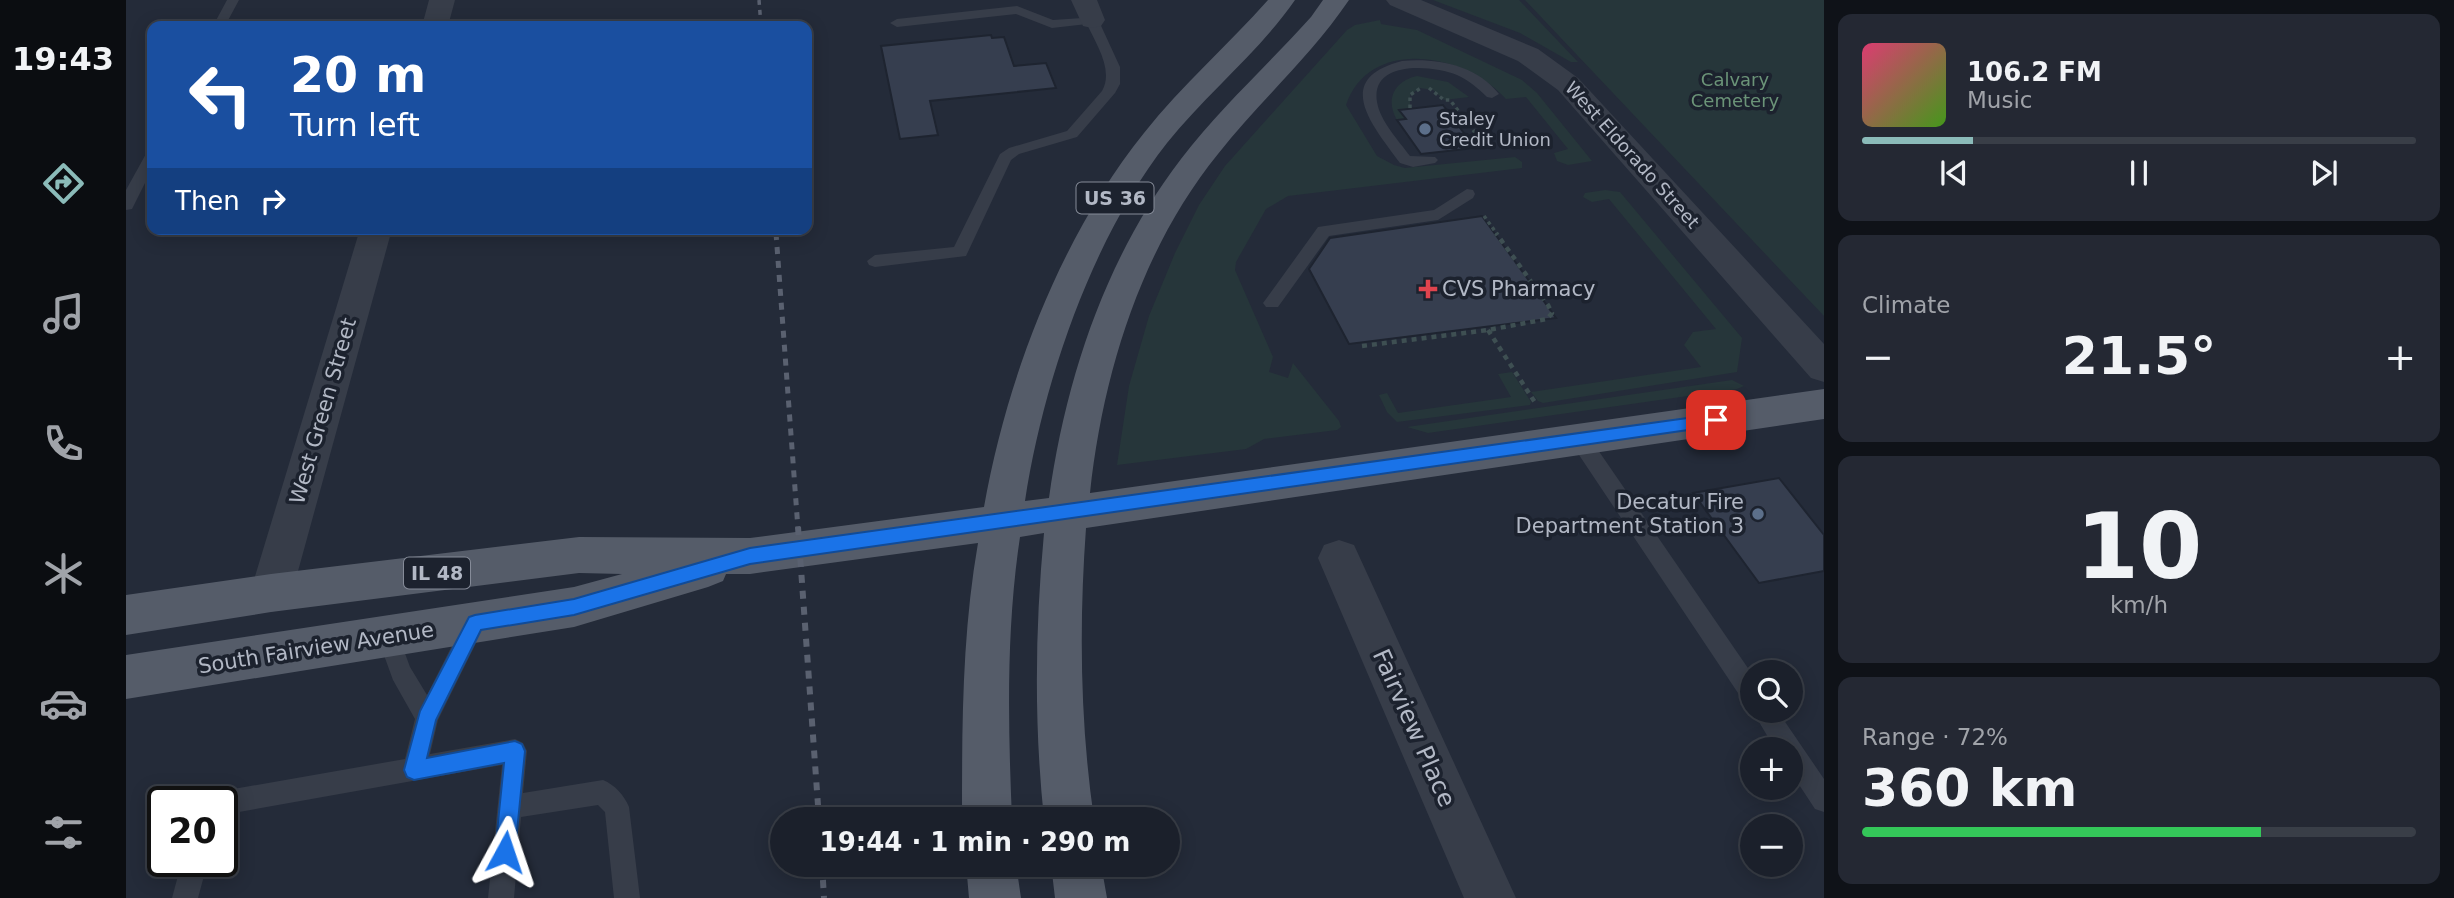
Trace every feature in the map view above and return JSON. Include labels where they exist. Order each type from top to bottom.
[{"type":"main road","name":"US 36","points":[[986,807],[983,732],[986,639],[998,531],[1018,439],[1055,314],[1083,254],[1139,160],[1178,112],[1282,0]]},
{"type":"main road","name":"US 36","points":[[1068,807],[1059,695],[1059,624],[1065,522],[1077,432],[1101,342],[1119,295],[1154,225],[1192,167],[1320,23],[1336,0]]},
{"type":"main road","name":"South Fairview Avenue","points":[[126,677],[574,607],[750,556],[1824,404]]},
{"type":"main road","name":"South Fairview Avenue","points":[[126,615],[271,593],[579,555],[750,556]]},
{"type":"main road","points":[[993,877],[995,898]]},
{"type":"main road","points":[[1078,877],[1081,898]]},
{"type":"street","points":[[436,21],[442,0]]},
{"type":"street","name":"West Eldorado Street","points":[[1399,0],[1528,55],[1568,84],[1824,368]]},
{"type":"street","name":"West Green Street","points":[[271,593],[374,235]]},
{"type":"street","name":"Fairview Place","points":[[1339,558],[1490,898]]},
{"type":"lane","points":[[222,21],[233,0]]},
{"type":"lane","points":[[875,261],[960,252],[1004,157],[1014,151],[1067,136],[1081,126],[1108,93],[1115,76],[1088,10],[1052,24],[1017,10],[897,23]]},
{"type":"lane","points":[[1430,160],[1415,156],[1385,112],[1381,99],[1387,84],[1402,74],[1432,71],[1462,81],[1485,95]]},
{"type":"lane","points":[[126,205],[147,165]]},
{"type":"lane","points":[[1269,297],[1324,231],[1438,215],[1460,199]]},
{"type":"lane","points":[[1580,440],[1740,676]]},
{"type":"lane","points":[[414,770],[427,718],[475,623]]},
{"type":"lane","points":[[388,636],[401,672],[427,718]]},
{"type":"lane","points":[[238,800],[515,751],[502,898]]},
{"type":"lane","points":[[1803,769],[1824,800]]},
{"type":"lane","points":[[509,807],[603,792],[617,807],[627,898]]},
{"type":"lane","points":[[185,898],[191,877]]},
{"type":"path","points":[[1410,108],[1409,102],[1414,90],[1428,87],[1444,100],[1450,100],[1486,147]]},
{"type":"path","points":[[1362,346],[1488,330],[1547,319],[1552,313],[1484,216]]},
{"type":"path","points":[[1488,330],[1536,404]]},
{"type":"green space","points":[[1433,0],[1519,0],[1578,62],[1571,62],[1520,33]]},
{"type":"green space","name":"Calvary Cemetery","points":[[1525,0],[1824,0],[1824,316]]},
{"type":"green space","points":[[1380,20],[1381,24],[1417,30],[1522,80],[1537,93],[1592,161],[1568,165],[1557,161],[1554,153],[1568,149],[1526,97],[1506,99],[1489,83],[1468,71],[1445,63],[1420,59],[1397,60],[1376,68],[1358,83],[1346,105],[1377,156],[1405,168],[1515,157],[1522,162],[1522,168],[1288,196],[1266,209],[1236,262],[1235,270],[1273,357],[1269,372],[1288,378],[1293,363],[1341,427],[1337,430],[1264,439],[1246,449],[1117,465],[1129,386],[1149,316],[1175,253],[1199,205],[1225,166],[1347,30],[1355,25]]},
{"type":"green space","points":[[1417,76],[1448,82],[1469,97],[1444,100],[1433,90],[1420,88],[1410,95],[1410,108],[1400,110],[1406,119],[1397,120],[1392,105],[1394,92],[1402,82]]},
{"type":"green space","points":[[1605,190],[1620,192],[1742,338],[1737,372],[1543,403],[1531,392],[1701,367],[1684,345],[1693,332],[1716,329],[1609,199],[1592,202],[1583,197],[1585,193]]},
{"type":"green space","points":[[1512,372],[1531,402],[1530,405],[1397,422],[1387,412],[1379,395],[1387,393],[1398,413],[1511,397],[1498,374]]},
{"type":"green space","points":[[1732,380],[1744,386],[1428,433],[1407,427]]},
{"type":"building","points":[[991,35],[992,38],[1004,37],[1014,66],[1046,63],[1056,88],[930,101],[938,135],[900,139],[881,46]]},
{"type":"building","name":"Staley Credit Union","points":[[1443,105],[1475,148],[1421,154],[1397,120],[1406,119],[1399,110]]},
{"type":"building","name":"CVS Pharmacy","points":[[1482,216],[1556,318],[1349,344],[1309,269],[1330,238]]},
{"type":"building","name":"Decatur Fire Department Station 3","points":[[1779,478],[1824,535],[1824,571],[1759,583],[1693,493]]},
{"type":"railway","points":[[759,0],[761,21]]},
{"type":"railway","points":[[776,235],[798,529]]},
{"type":"railway","points":[[798,527],[818,807]]},
{"type":"railway","points":[[823,877],[824,898]]},
{"type":"place","name":"Staley Credit Union","points":[[1425,129]]},
{"type":"place","name":"CVS Pharmacy","points":[[1428,289]]},
{"type":"place","name":"Decatur Fire Department Station 3","points":[[1758,514]]},
{"type":"route","points":[[505,852],[515,751],[414,770],[427,718],[475,623],[574,607],[750,556],[1716,420]]}]
